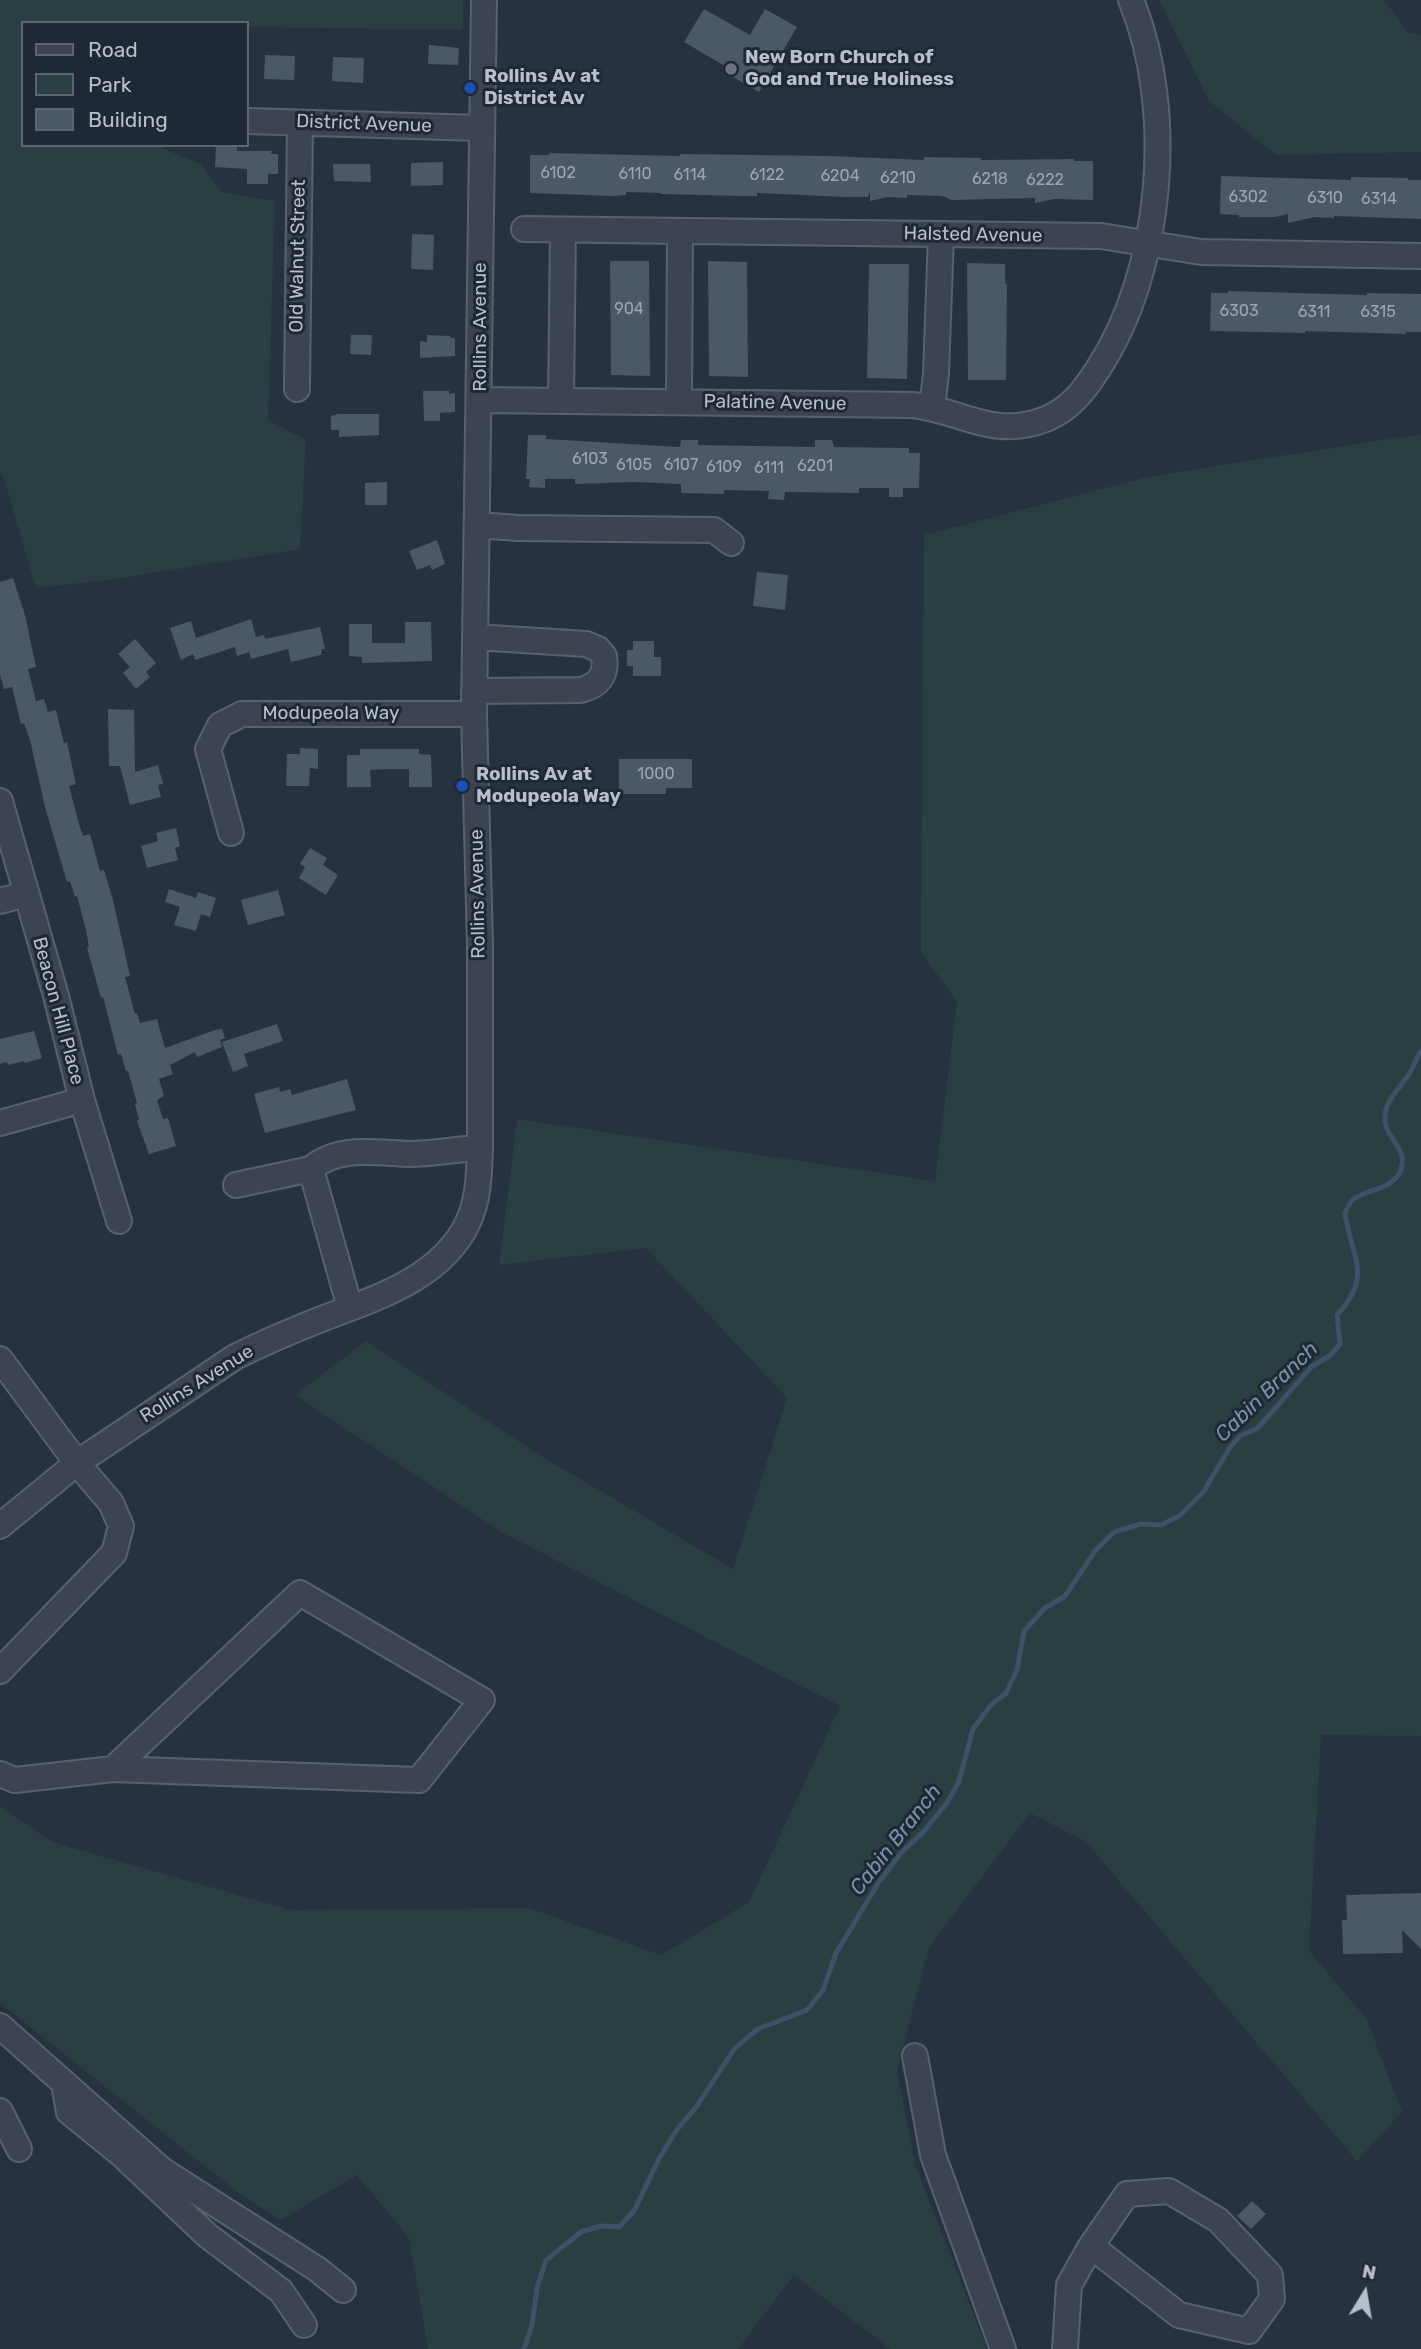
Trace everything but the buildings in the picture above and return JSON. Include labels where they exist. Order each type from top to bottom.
[{"type":"street","name":"Rollins Avenue","points":[[0,1526],[77,1463],[235,1357],[414,1279],[430,1268],[459,1240],[475,1202],[480,1148],[480,956],[474,702],[485,0]]},
{"type":"street","points":[[1131,0],[1138,16],[1155,90],[1157,140],[1154,198],[1146,245]]},
{"type":"street","name":"District Avenue","points":[[248,121],[481,128]]},
{"type":"street","name":"Old Walnut Street","points":[[297,389],[300,123]]},
{"type":"street","name":"Halsted Avenue","points":[[524,229],[1101,236],[1201,252],[1421,256]]},
{"type":"street","points":[[561,401],[563,230]]},
{"type":"street","points":[[679,401],[680,232]]},
{"type":"street","points":[[932,407],[936,374],[941,234]]},
{"type":"street","name":"Palatine Avenue","points":[[480,400],[932,407],[978,424],[999,428],[1024,425],[1064,410],[1083,391],[1108,354],[1133,303],[1146,245]]},
{"type":"street","points":[[477,525],[714,530],[731,543]]},
{"type":"street","name":"Modupeola Way","points":[[231,833],[208,749],[219,725],[242,714],[474,702],[581,690],[599,682],[606,665],[604,656],[598,649],[586,644],[475,637]]},
{"type":"street","name":"Beacon Hill Place","points":[[0,801],[56,996],[82,1100],[119,1221]]},
{"type":"street","points":[[0,901],[27,894]]},
{"type":"street","points":[[0,1123],[82,1100]]},
{"type":"street","points":[[236,1185],[311,1169],[340,1153],[390,1151],[408,1154],[480,1148]]},
{"type":"street","points":[[311,1169],[350,1308]]},
{"type":"street","points":[[0,1359],[77,1463],[111,1503],[121,1526],[114,1553],[0,1671]]},
{"type":"street","points":[[0,1774],[15,1780],[113,1769],[419,1780],[482,1700],[300,1593],[113,1769]]},
{"type":"street","points":[[0,2026],[162,2170],[317,2269],[343,2290]]},
{"type":"street","points":[[915,2056],[933,2155],[1003,2349]]},
{"type":"street","points":[[64,2083],[69,2112],[122,2155],[208,2236],[281,2291],[304,2325]]},
{"type":"street","points":[[0,2111],[19,2149]]},
{"type":"street","points":[[1065,2349],[1069,2285],[1091,2246],[1127,2194],[1169,2191],[1218,2220],[1270,2276],[1272,2299],[1249,2331],[1179,2315],[1091,2246]]},
{"type":"green space","points":[[0,0],[463,0],[463,30],[248,27],[248,21],[21,21],[21,147],[160,147],[200,164],[222,192],[275,201],[268,420],[306,440],[300,549],[117,579],[36,588],[0,473]]},
{"type":"green space","points":[[1159,0],[1384,0],[1408,32],[1421,35],[1421,152],[1276,155],[1209,101]]},
{"type":"green space","points":[[1421,434],[1421,1736],[1321,1735],[1309,1951],[1366,2018],[1402,2112],[1357,2161],[1085,1841],[1030,1813],[929,1947],[897,2071],[915,2164],[987,2349],[890,2349],[794,2275],[738,2349],[428,2349],[409,2238],[357,2175],[281,2220],[241,2195],[0,2003],[0,1806],[52,1842],[291,1910],[529,1908],[661,1955],[749,1902],[840,1706],[503,1533],[295,1395],[366,1341],[538,1454],[733,1569],[787,1398],[646,1248],[499,1265],[517,1119],[935,1181],[957,1002],[921,952],[924,535],[1152,476]]},
{"type":"waterway","name":"Cabin Branch","points":[[524,2349],[546,2260],[581,2232],[601,2226],[619,2227],[634,2211],[676,2131],[697,2106],[735,2048],[758,2029],[807,2010],[823,1990],[836,1953],[879,1882],[901,1853],[947,1803],[959,1781],[973,1729],[991,1705],[1006,1693],[1017,1670],[1024,1631],[1045,1608],[1065,1596],[1095,1551],[1114,1532],[1141,1524],[1161,1525],[1179,1516],[1204,1491],[1230,1447],[1240,1436],[1258,1428],[1311,1367],[1331,1355],[1340,1344],[1337,1315],[1355,1288],[1357,1277],[1355,1254],[1345,1213],[1354,1199],[1391,1183],[1400,1172],[1402,1157],[1387,1128],[1385,1114],[1390,1101],[1421,1051]]},
{"type":"place","name":"New Born Church of God and True Holiness","points":[[731,69]]},
{"type":"place","name":"Rollins Av at District Av","points":[[470,88]]},
{"type":"place","name":"Rollins Av at Modupeola Way","points":[[462,786]]}]
